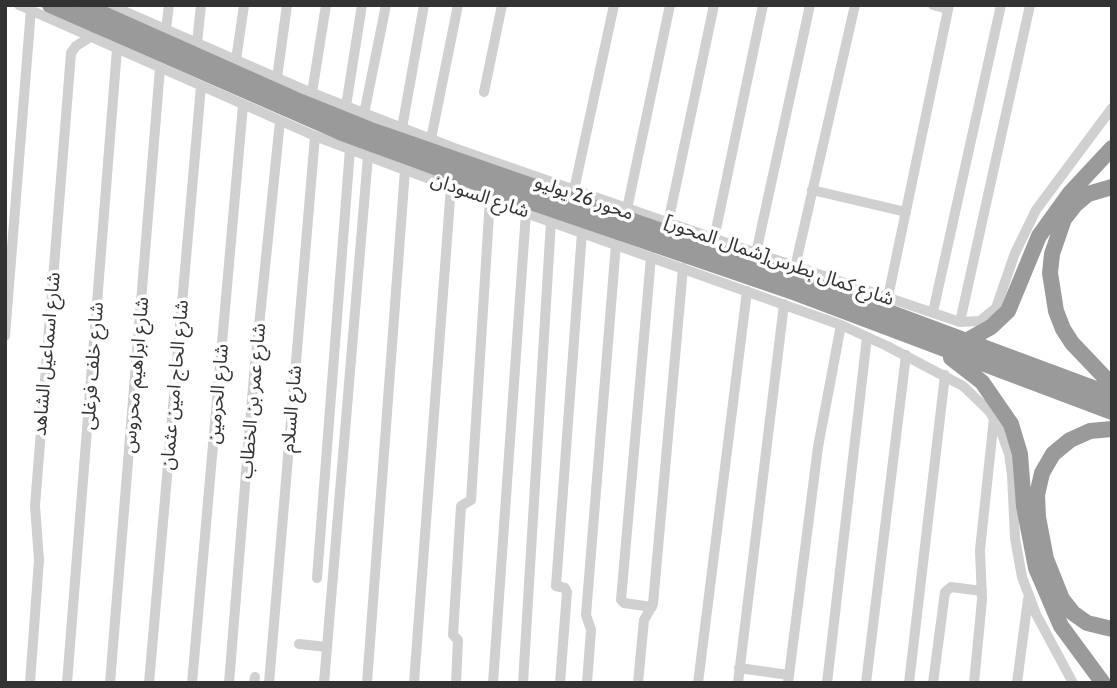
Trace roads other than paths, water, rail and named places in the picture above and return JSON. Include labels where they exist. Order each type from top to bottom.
[{"type":"highway","name":"محور 26 يوليو","points":[[50,5],[342,133],[522,199],[796,293],[1112,412]]},
{"type":"highway","name":"محور 26 يوليو","points":[[83,5],[370,130],[800,279],[1112,395]]},
{"type":"highway","points":[[966,341],[991,327],[1009,311],[1039,236],[1070,193],[1112,148]]},
{"type":"highway","points":[[1112,187],[1088,194],[1064,219],[1052,254],[1050,274],[1054,302],[1063,329],[1084,357],[1112,385]]},
{"type":"highway","points":[[939,346],[982,382],[1011,424],[1020,454],[1024,506],[1036,568],[1061,626],[1103,683]]},
{"type":"highway","points":[[1112,429],[1080,435],[1053,454],[1042,473],[1037,495],[1041,538],[1052,580],[1062,599],[1073,613],[1087,623],[1112,629]]},
{"type":"street","name":"شارع السودان","points":[[19,5],[315,136],[841,325],[946,375],[979,400],[994,418]]},
{"type":"street","name":"شارع كمال بطرس[شمال المحور]","points":[[110,5],[129,9],[166,30],[277,78],[430,139],[960,322]]},
{"type":"street","points":[[166,30],[169,5]]},
{"type":"street","points":[[197,43],[201,5]]},
{"type":"street","points":[[236,60],[244,5]]},
{"type":"street","points":[[277,78],[287,5]]},
{"type":"street","points":[[312,93],[326,5]]},
{"type":"street","points":[[346,106],[362,5]]},
{"type":"street","points":[[365,114],[386,5]]},
{"type":"street","points":[[402,128],[424,5]]},
{"type":"street","points":[[430,139],[458,5]]},
{"type":"street","points":[[484,92],[502,5]]},
{"type":"street","points":[[574,190],[614,5]]},
{"type":"street","points":[[627,209],[670,5]]},
{"type":"street","points":[[668,223],[714,5]]},
{"type":"street","points":[[714,239],[763,5]]},
{"type":"street","points":[[756,253],[810,5]]},
{"type":"street","points":[[795,267],[855,5]]},
{"type":"street","points":[[888,297],[948,7],[933,5]]},
{"type":"street","points":[[933,312],[1000,5]]},
{"type":"street","points":[[1030,5],[960,322],[981,321],[996,308],[1015,253],[1036,210],[1112,108]]},
{"type":"street","points":[[5,335],[31,9]]},
{"type":"street","name":"شارع اسماعيل الشاهد","points":[[30,683],[39,560],[35,506],[71,53],[76,46],[92,36]]},
{"type":"street","name":"شارع خلف فرغلى","points":[[67,683],[117,49]]},
{"type":"street","name":"شارع ابراهيم محروس","points":[[110,683],[160,68]]},
{"type":"street","name":"شارع الحاج امين عثمان","points":[[149,683],[201,86]]},
{"type":"street","name":"شارع الحرمين","points":[[192,683],[243,104]]},
{"type":"street","name":"شارع عمر بن الخطاب","points":[[229,683],[254,375],[280,121]]},
{"type":"street","name":"شارع السلام","points":[[269,683],[315,136]]},
{"type":"street","points":[[317,578],[350,149]]},
{"type":"street","points":[[324,683],[368,156]]},
{"type":"street","points":[[367,683],[405,170]]},
{"type":"street","points":[[414,683],[452,186]]},
{"type":"street","points":[[813,190],[906,212]]},
{"type":"street","points":[[456,683],[458,640],[453,635],[461,506],[471,500],[490,199]]},
{"type":"street","points":[[493,683],[526,212]]},
{"type":"street","points":[[523,683],[551,221]]},
{"type":"street","points":[[560,683],[567,592],[565,588],[556,586],[582,232]]},
{"type":"street","points":[[587,683],[591,630],[586,615],[616,244]]},
{"type":"street","points":[[652,257],[621,600],[624,603],[652,607]]},
{"type":"street","points":[[638,683],[644,620],[652,607],[683,268]]},
{"type":"street","points":[[698,683],[747,291]]},
{"type":"street","points":[[738,683],[784,304]]},
{"type":"street","points":[[739,668],[788,679],[818,447],[841,325]]},
{"type":"street","points":[[827,683],[867,337]]},
{"type":"street","points":[[866,683],[906,355]]},
{"type":"street","points":[[909,683],[946,375]]},
{"type":"street","points":[[974,683],[982,591],[980,550],[994,418]]},
{"type":"street","points":[[994,418],[1009,454],[1016,548],[1028,596],[1065,678],[1073,683]]},
{"type":"street","points":[[933,683],[945,592],[951,587],[982,591]]},
{"type":"street","points":[[1017,683],[1028,596]]},
{"type":"street","points":[[299,644],[327,647]]}]
